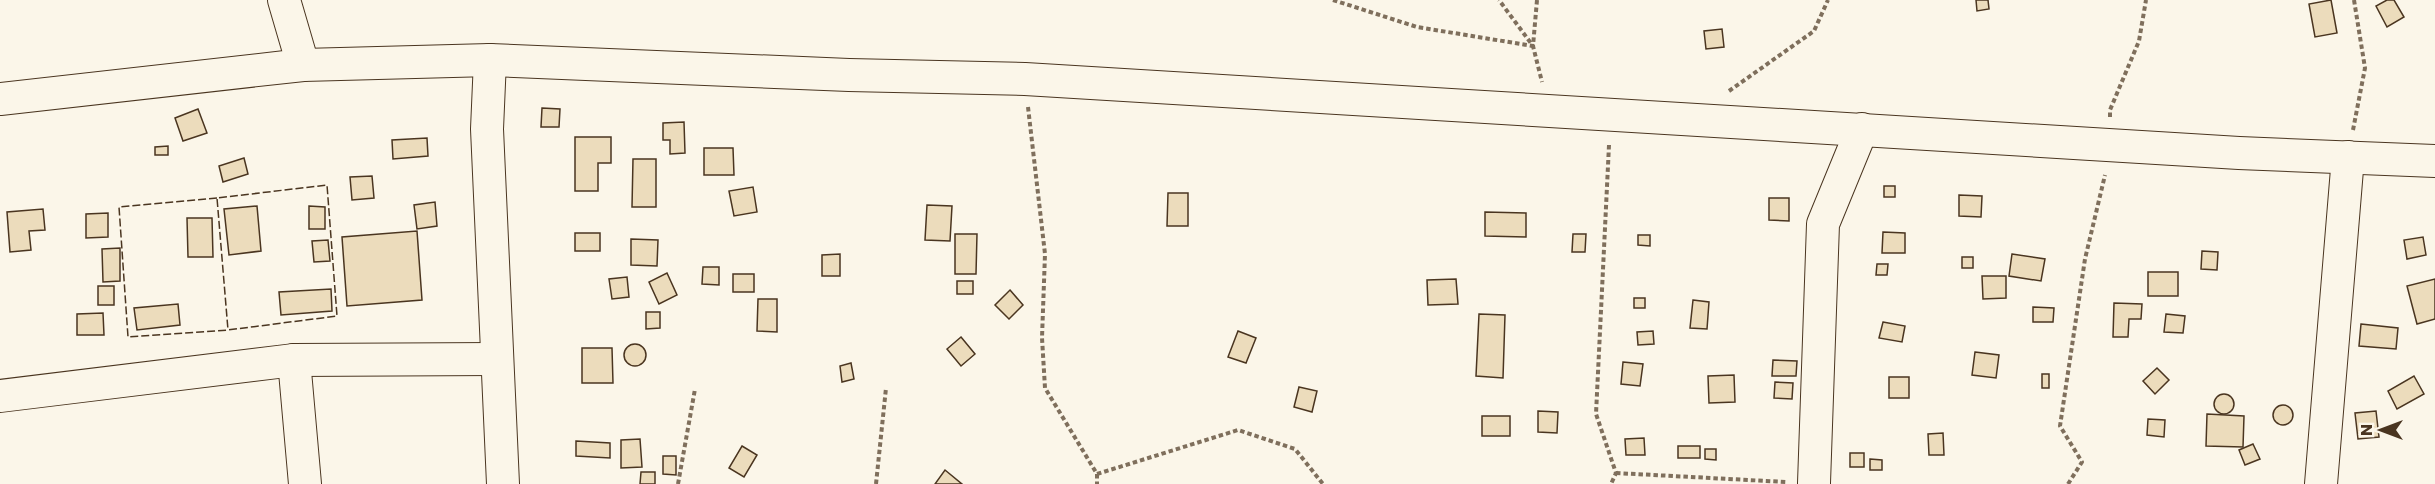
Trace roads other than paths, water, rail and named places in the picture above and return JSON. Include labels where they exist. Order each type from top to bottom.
[{"type":"street","points":[[284,0],[303,65]]},
{"type":"street","points":[[490,60],[486,129],[503,484]]},
{"type":"street","points":[[0,99],[303,65],[490,60],[849,75],[1025,79],[1611,116],[2435,161]]},
{"type":"street","points":[[1814,483],[1823,224],[1862,129]]},
{"type":"street","points":[[2321,484],[2348,157]]},
{"type":"street","points":[[0,396],[294,360],[496,359]]},
{"type":"street","points":[[294,360],[305,484]]}]
